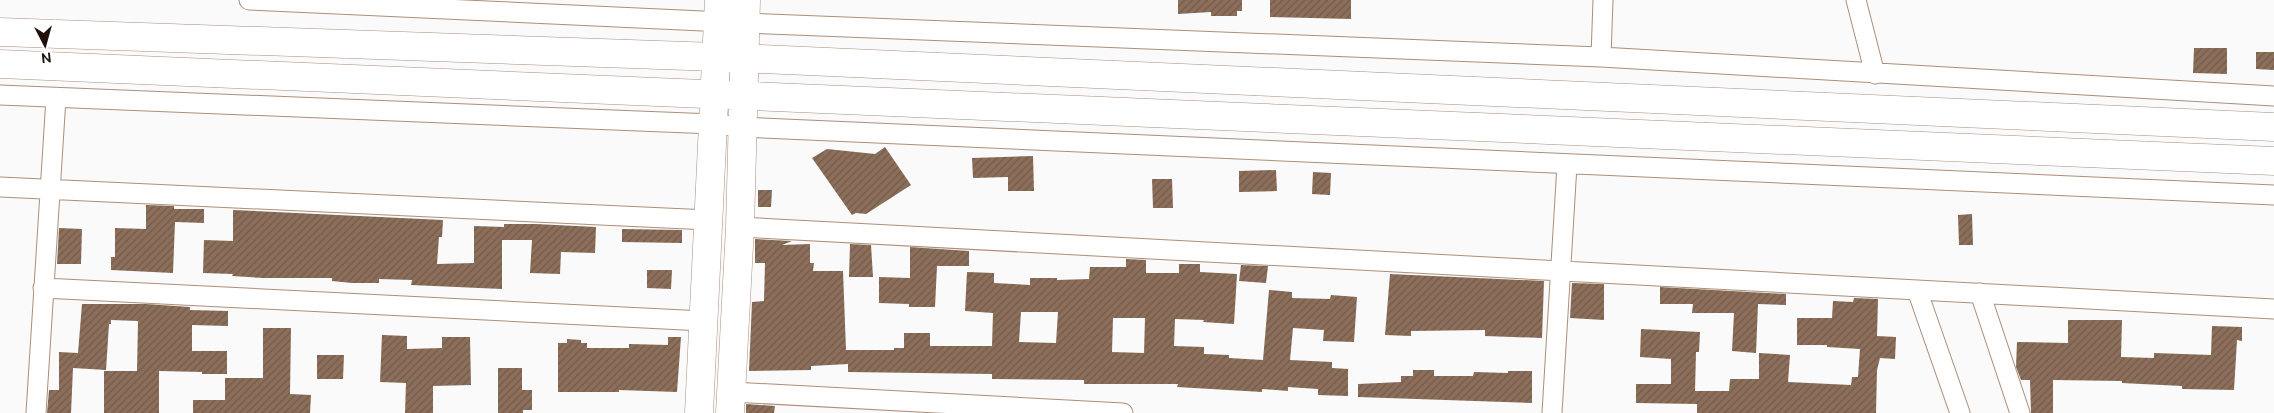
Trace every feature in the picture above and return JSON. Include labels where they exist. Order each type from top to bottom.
[{"type":"main road","points":[[699,413],[719,11]]},
{"type":"main road","points":[[731,403],[740,227],[741,127],[746,12]]},
{"type":"main road","points":[[0,32],[717,57],[2274,127]]},
{"type":"main road","points":[[0,64],[2274,161]]},
{"type":"street","points":[[248,0],[746,12],[1601,57],[2274,96]]},
{"type":"street","points":[[1601,57],[1603,0]]},
{"type":"street","points":[[1856,0],[1875,74]]},
{"type":"street","points":[[0,95],[713,124],[741,127],[1567,165],[2274,195]]},
{"type":"street","points":[[36,413],[48,190],[56,98]]},
{"type":"street","points":[[1552,413],[1567,165]]},
{"type":"street","points":[[0,187],[709,220]]},
{"type":"street","points":[[740,227],[2274,309]]},
{"type":"street","points":[[43,288],[704,321]]},
{"type":"street","points":[[1917,290],[1960,413]]},
{"type":"street","points":[[1980,293],[2020,413]]},
{"type":"street","points":[[731,403],[1123,413]]},
{"type":"building","points":[[1178,0],[1242,0],[1242,11],[1237,11],[1237,16],[1211,16],[1211,12],[1178,14]]},
{"type":"building","points":[[1270,0],[1351,0],[1351,19],[1270,17]]},
{"type":"building","points":[[2194,48],[2227,48],[2227,74],[2193,73]]},
{"type":"building","points":[[2256,52],[2274,52],[2274,70],[2256,69]]},
{"type":"building","points":[[885,147],[911,185],[866,214],[856,213],[852,215],[812,158],[827,149],[875,154]]},
{"type":"building","points":[[1033,156],[1034,191],[1008,191],[1008,177],[973,178],[972,158]]},
{"type":"building","points":[[1276,170],[1277,191],[1239,192],[1239,171]]},
{"type":"building","points":[[1313,172],[1331,173],[1330,195],[1312,194]]},
{"type":"building","points":[[1152,179],[1172,179],[1173,208],[1153,208]]},
{"type":"building","points":[[758,190],[772,190],[771,207],[758,207]]},
{"type":"building","points":[[146,205],[174,206],[174,209],[204,209],[204,223],[175,222],[173,273],[111,270],[111,257],[115,257],[115,228],[146,229]]},
{"type":"building","points":[[233,210],[443,220],[442,237],[439,237],[437,264],[474,263],[474,226],[504,227],[504,224],[536,224],[596,227],[595,253],[561,252],[560,274],[530,273],[532,240],[502,240],[502,289],[411,285],[412,280],[379,279],[379,283],[352,283],[332,281],[332,278],[264,278],[203,273],[204,240],[233,241]]},
{"type":"building","points":[[1972,214],[1973,245],[1959,245],[1958,215]]},
{"type":"building","points":[[59,228],[82,229],[81,264],[57,264]]},
{"type":"building","points":[[622,229],[682,230],[682,243],[622,242]]},
{"type":"building","points":[[755,239],[792,241],[782,245],[810,244],[810,263],[814,263],[813,271],[843,271],[846,350],[894,350],[894,348],[904,348],[904,333],[930,333],[930,346],[992,346],[993,313],[965,311],[967,272],[994,273],[994,283],[1030,285],[1030,278],[1057,278],[1057,280],[1089,279],[1090,267],[1126,267],[1126,259],[1146,260],[1146,273],[1179,273],[1179,264],[1200,264],[1200,272],[1237,274],[1234,324],[1175,319],[1174,346],[1204,347],[1204,354],[1229,355],[1229,358],[1263,360],[1269,290],[1292,292],[1292,298],[1330,299],[1331,295],[1357,297],[1354,342],[1323,341],[1324,330],[1293,328],[1290,360],[1332,362],[1332,368],[1348,369],[1348,396],[1318,395],[1318,389],[1288,387],[1288,391],[1262,389],[1262,392],[1177,387],[1178,384],[1084,384],[1084,380],[992,379],[992,374],[848,372],[848,364],[811,366],[811,370],[749,371],[752,302],[764,301],[765,263],[755,263]],"holes":[[[1021,312],[1058,312],[1056,343],[1019,342]],[[1113,318],[1145,318],[1144,353],[1112,352]]]},
{"type":"building","points":[[850,244],[871,245],[873,277],[849,277]]},
{"type":"building","points":[[910,247],[969,251],[969,266],[937,266],[935,307],[909,307],[909,304],[879,303],[879,277],[910,278]]},
{"type":"building","points":[[1241,265],[1268,266],[1266,283],[1239,281]]},
{"type":"building","points":[[647,270],[672,270],[671,289],[647,288]]},
{"type":"building","points":[[1390,274],[1544,281],[1542,338],[1485,336],[1485,330],[1411,331],[1411,336],[1385,335]]},
{"type":"building","points":[[1572,283],[1604,284],[1604,320],[1570,318]]},
{"type":"building","points":[[1660,287],[1786,294],[1786,305],[1758,304],[1756,353],[1732,351],[1734,313],[1692,313],[1693,304],[1660,304]]},
{"type":"building","points":[[1854,298],[1878,299],[1877,336],[1896,337],[1895,359],[1880,358],[1877,370],[1876,413],[1697,413],[1697,404],[1636,403],[1636,384],[1671,384],[1671,359],[1640,357],[1641,329],[1700,332],[1699,352],[1696,352],[1695,391],[1729,391],[1730,379],[1759,379],[1759,353],[1790,355],[1788,382],[1851,385],[1852,377],[1858,377],[1860,349],[1827,347],[1827,345],[1797,345],[1797,318],[1832,318],[1833,301],[1853,302]]},
{"type":"building","points":[[82,304],[146,304],[190,307],[190,310],[228,311],[228,326],[192,325],[192,351],[227,351],[227,374],[159,371],[159,413],[104,413],[104,371],[137,371],[138,321],[111,320],[111,324],[109,324],[106,370],[73,368],[71,413],[47,413],[49,390],[59,390],[59,352],[78,353]]},
{"type":"building","points":[[2068,320],[2122,320],[2121,357],[2154,358],[2154,353],[2211,355],[2212,326],[2242,327],[2242,341],[2237,340],[2234,390],[2182,389],[2182,386],[2122,383],[2122,381],[2053,380],[2053,413],[2031,413],[2030,380],[2021,380],[2016,367],[2017,342],[2068,343]]},
{"type":"building","points":[[263,328],[291,328],[290,394],[311,395],[310,413],[193,413],[193,400],[225,400],[225,378],[263,378]]},
{"type":"building","points":[[382,335],[407,336],[407,349],[442,348],[442,337],[470,337],[471,385],[433,386],[433,413],[405,413],[406,383],[380,382]]},
{"type":"building","points":[[668,337],[681,337],[677,392],[619,390],[619,392],[558,392],[558,343],[567,343],[567,339],[581,340],[581,343],[587,343],[587,348],[629,348],[629,344],[668,345]]},
{"type":"building","points":[[317,355],[344,355],[343,379],[317,379]]},
{"type":"building","points":[[498,368],[522,368],[522,390],[532,390],[532,410],[523,410],[523,413],[498,413]]},
{"type":"building","points":[[1413,370],[1434,370],[1434,376],[1473,376],[1474,372],[1508,373],[1508,371],[1532,371],[1532,403],[1358,397],[1358,384],[1401,382],[1401,376],[1413,376]]},
{"type":"building","points":[[746,404],[775,406],[774,413],[746,413]]}]
